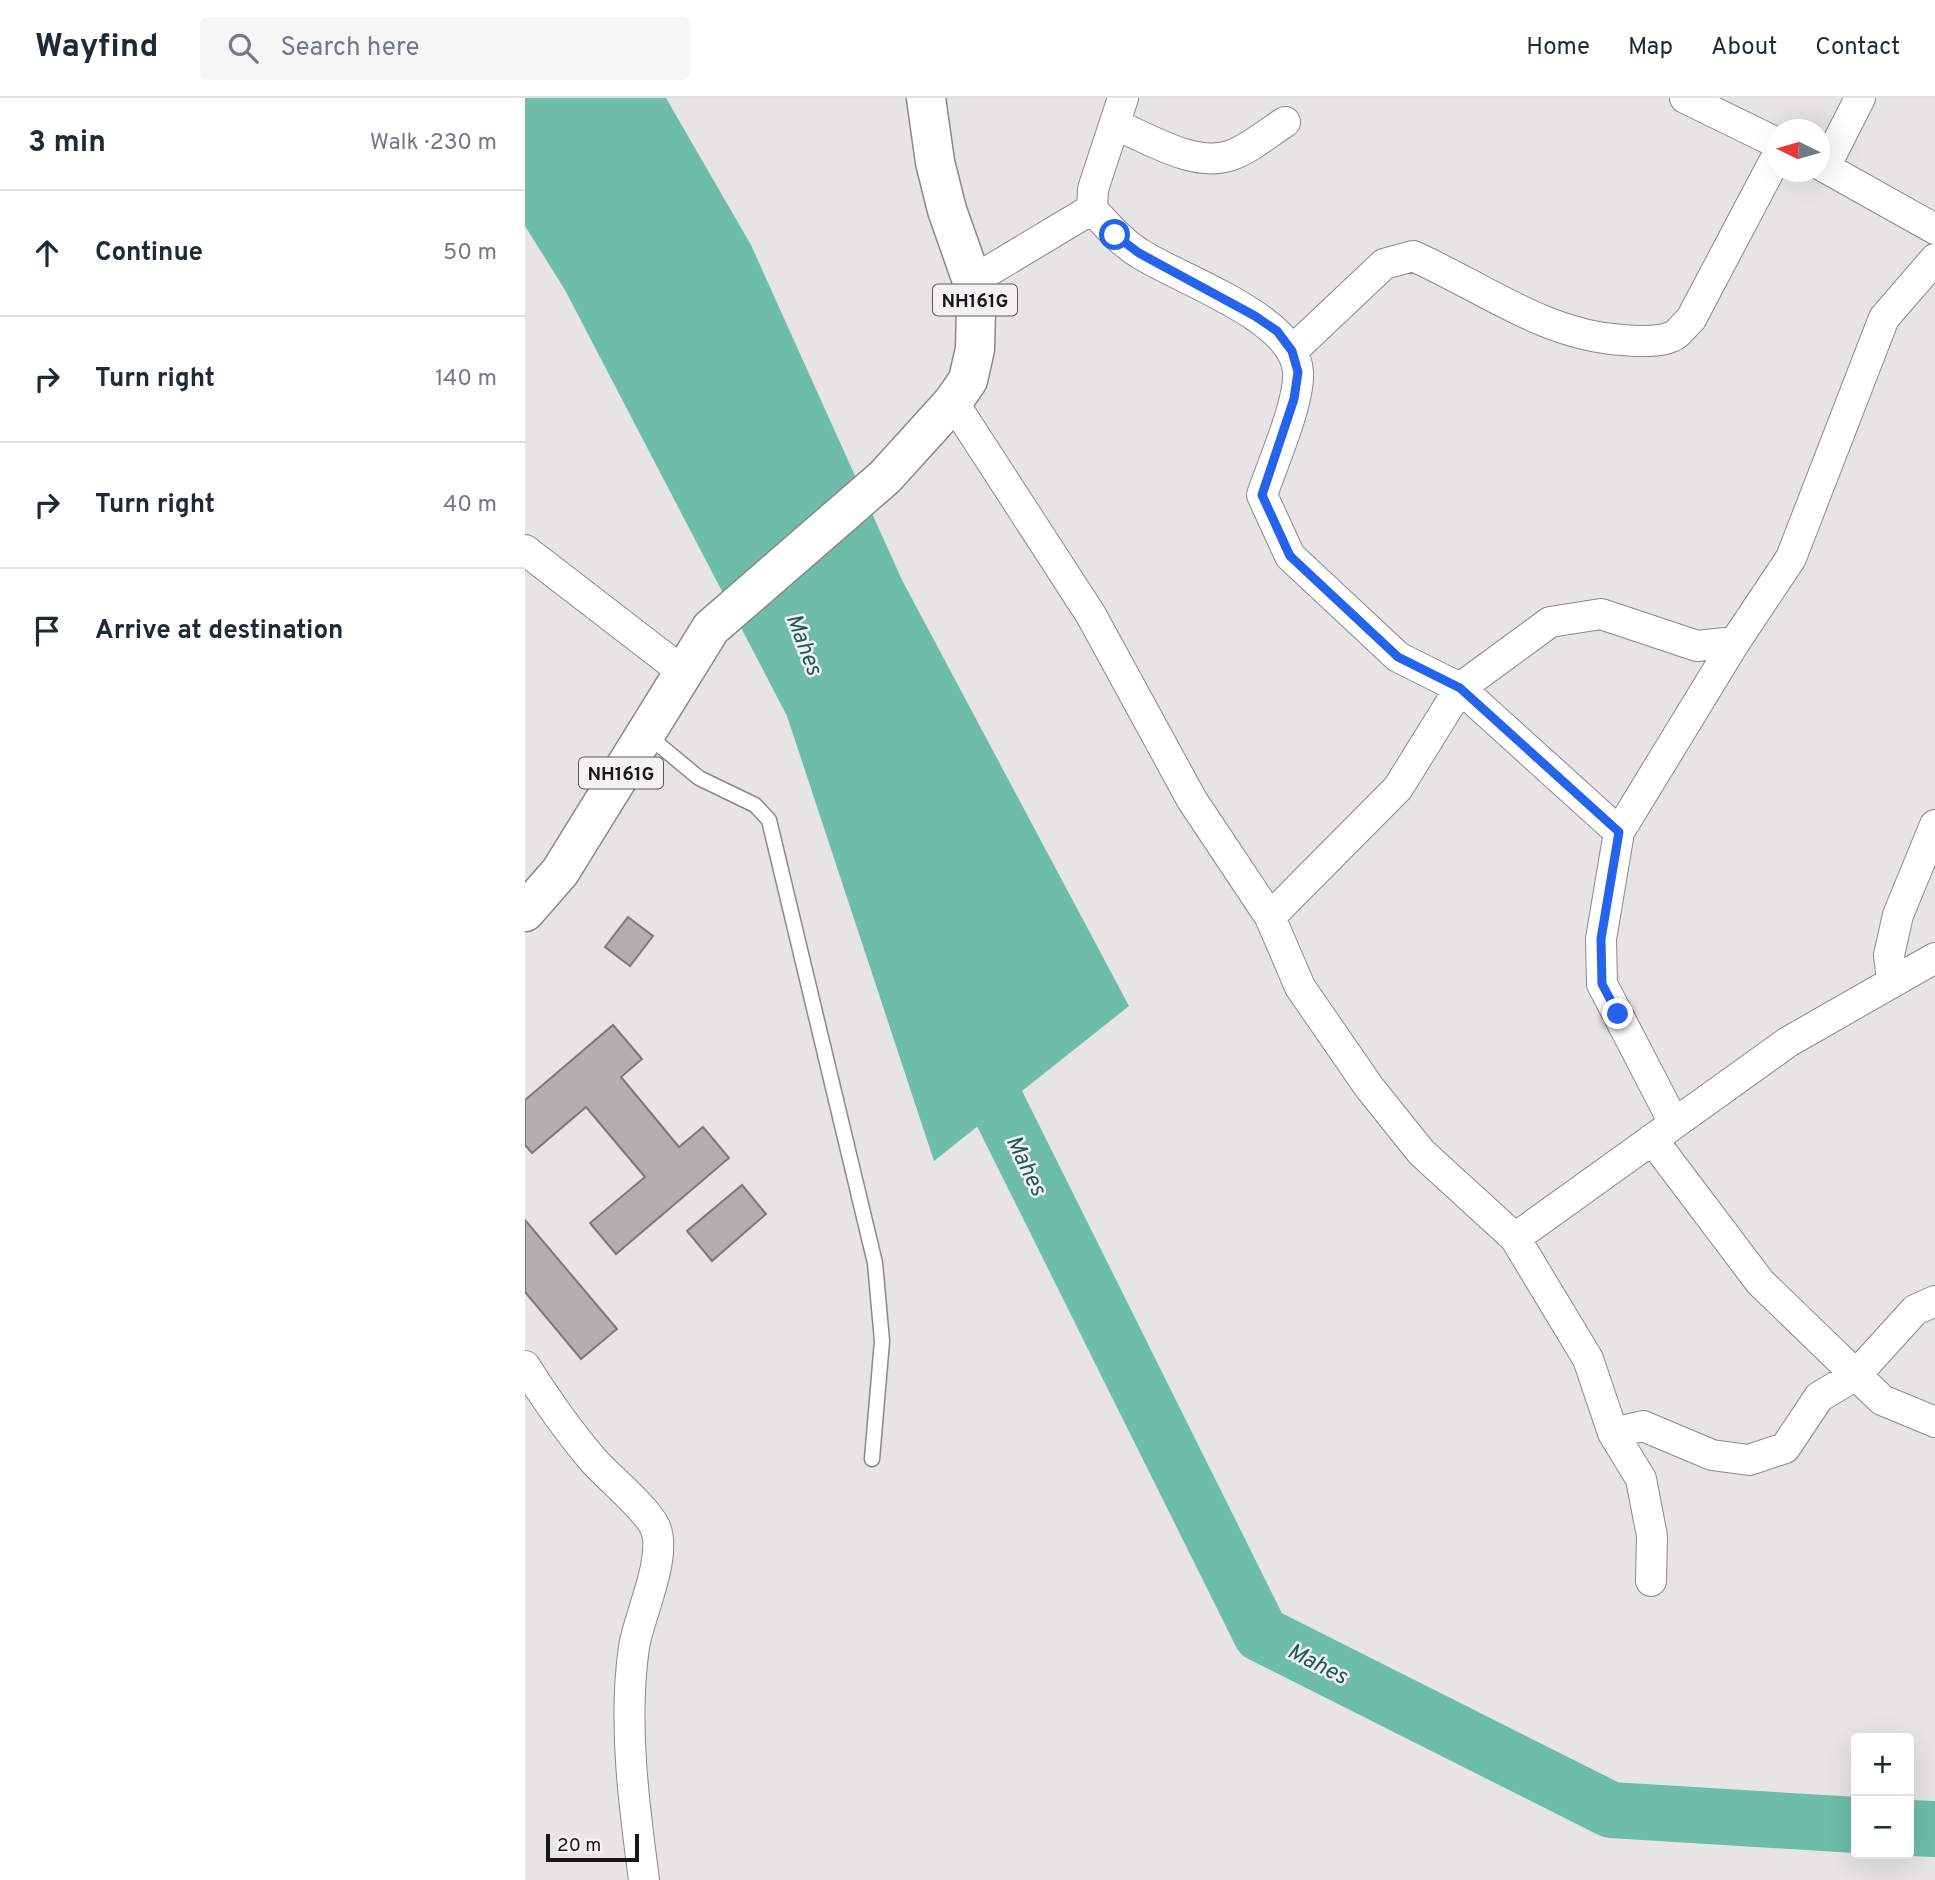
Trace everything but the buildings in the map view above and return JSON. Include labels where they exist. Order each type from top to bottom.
[{"type":"highway","name":"NH161G","points":[[525,912],[560,872],[711,628],[885,477],[953,402],[968,380],[975,349],[977,310],[972,281],[947,210],[935,162],[926,98]]},
{"type":"street","points":[[1685,98],[1767,139]]},
{"type":"street","points":[[1830,151],[1860,98]]},
{"type":"street","points":[[1285,122],[1230,155],[1208,158],[1185,153],[1119,112],[1093,189],[1093,209],[1115,235],[1139,253],[1255,316],[1277,331],[1292,351],[1298,372],[1294,399],[1262,495],[1290,556],[1398,657],[1460,688],[1619,832]]},
{"type":"street","points":[[1830,170],[1935,229]]},
{"type":"street","points":[[1292,351],[1384,264],[1413,256],[1507,306],[1563,330],[1605,339],[1639,342],[1672,337],[1691,319],[1767,175]]},
{"type":"street","points":[[972,281],[1093,209]]},
{"type":"street","points":[[1935,259],[1884,318],[1791,558],[1735,642],[1619,832],[1601,939],[1602,984],[1663,1131],[1760,1282],[1882,1401],[1935,1422]]},
{"type":"street","points":[[953,402],[1091,615],[1192,800],[1270,917],[1300,987],[1369,1087],[1421,1152],[1515,1238],[1588,1359],[1613,1433],[1641,1479],[1651,1536],[1651,1581]]},
{"type":"street","points":[[525,550],[682,671]]},
{"type":"street","points":[[1270,917],[1398,788],[1460,688],[1550,622],[1601,614],[1697,646],[1735,642]]},
{"type":"street","points":[[1892,982],[1889,955],[1898,915],[1935,825]]},
{"type":"street","points":[[1515,1238],[1788,1042],[1935,958]]},
{"type":"street","points":[[1613,1433],[1643,1426],[1712,1455],[1749,1460],[1785,1448],[1819,1397],[1856,1376],[1915,1310],[1935,1301]]},
{"type":"street","points":[[525,1366],[554,1411],[593,1460],[655,1527],[658,1540],[657,1557],[634,1645],[631,1686],[634,1779],[645,1880]]},
{"type":"lane","points":[[646,734],[699,778],[755,805],[769,820],[875,1263],[882,1341],[872,1459]]},
{"type":"water","points":[[525,98],[666,98],[751,245],[902,580],[1129,1006],[934,1161],[787,716],[565,290],[525,226]]},
{"type":"waterway","name":"Mahes","points":[[966,1041],[1261,1634],[1611,1810],[1851,1825]]},
{"type":"waterway","name":"Mahes","points":[[1914,1828],[1935,1829]]},
{"type":"route","points":[[1115,235],[1139,253],[1255,316],[1277,331],[1292,351],[1298,372],[1294,399],[1262,495],[1290,556],[1398,657],[1460,688],[1619,832],[1601,939],[1602,984],[1618,1014]]}]
